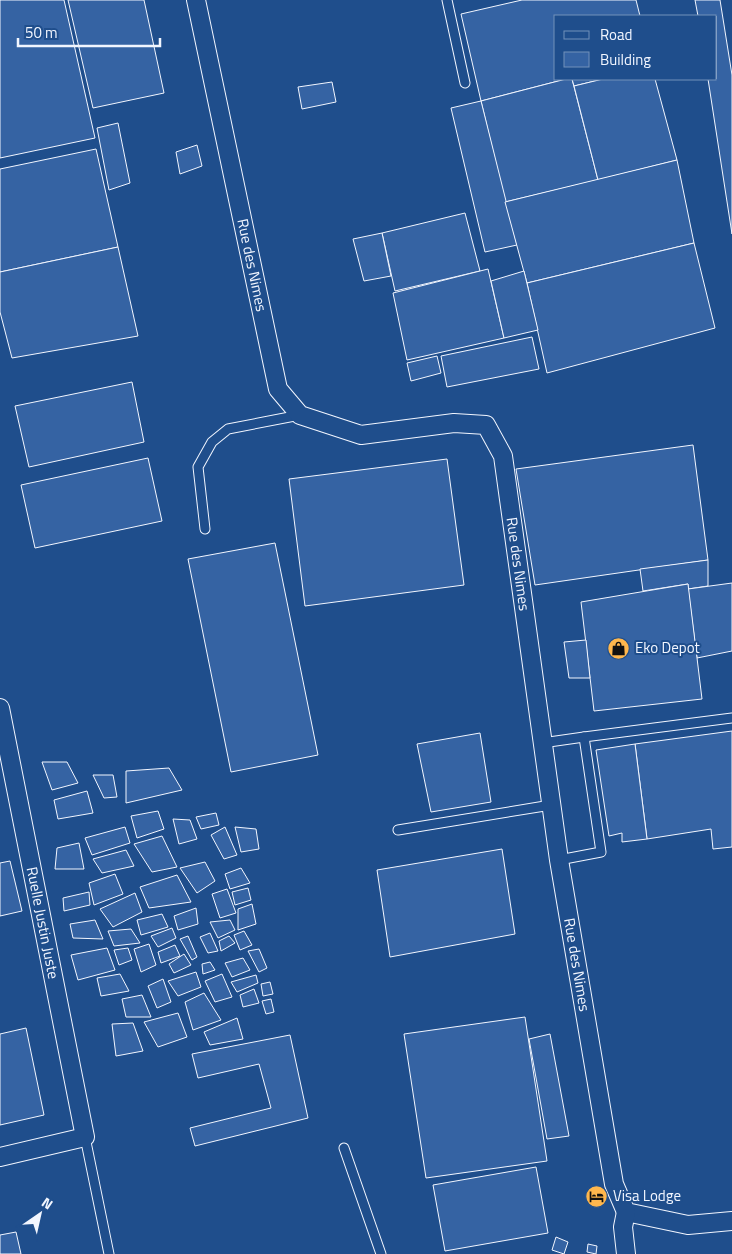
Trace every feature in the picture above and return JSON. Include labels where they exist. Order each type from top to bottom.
[{"type":"street","name":"Rue des Nimes","points":[[196,0],[278,389],[300,415],[361,435],[454,423],[486,425],[503,456],[559,860],[614,1184],[626,1212]]},
{"type":"street","name":"Ruelle Justin Juste","points":[[0,708],[85,1137]]},
{"type":"street","points":[[0,1157],[85,1137]]},
{"type":"street","points":[[626,1254],[623,1227],[626,1212],[688,1225],[732,1221]]},
{"type":"lane","points":[[447,0],[465,83]]},
{"type":"lane","points":[[205,529],[198,467],[212,442],[228,429],[300,415]]},
{"type":"lane","points":[[542,743],[732,718]]},
{"type":"lane","points":[[559,860],[601,852],[584,737]]},
{"type":"lane","points":[[398,830],[551,804]]},
{"type":"lane","points":[[85,1137],[109,1254]]},
{"type":"lane","points":[[344,1148],[381,1254]]},
{"type":"building","points":[[0,0],[64,0],[95,138],[0,158]]},
{"type":"building","points":[[68,0],[144,0],[164,93],[93,108]]},
{"type":"building","points":[[522,0],[636,0],[640,15],[554,15],[554,80],[562,80],[481,101],[461,14]]},
{"type":"building","points":[[695,0],[720,0],[732,75],[732,234],[708,80],[717,80],[717,15],[698,15]]},
{"type":"building","points":[[562,80],[572,80],[598,180],[505,202],[481,101]]},
{"type":"building","points":[[572,80],[599,80],[574,86]]},
{"type":"building","points":[[599,80],[655,80],[677,160],[598,180],[574,86]]},
{"type":"building","points":[[332,82],[336,102],[302,109],[298,87]]},
{"type":"building","points":[[481,101],[517,245],[485,252],[451,108]]},
{"type":"building","points":[[118,123],[130,183],[109,190],[97,128]]},
{"type":"building","points":[[197,145],[202,166],[180,174],[176,152]]},
{"type":"building","points":[[96,149],[118,247],[0,272],[0,169]]},
{"type":"building","points":[[677,160],[694,243],[527,283],[505,202]]},
{"type":"building","points":[[465,213],[480,271],[395,291],[382,233]]},
{"type":"building","points":[[382,233],[391,276],[364,281],[353,239]]},
{"type":"building","points":[[694,243],[715,328],[547,373],[527,283]]},
{"type":"building","points":[[118,247],[138,336],[12,358],[0,312],[0,272]]},
{"type":"building","points":[[488,269],[504,338],[407,360],[393,293]]},
{"type":"building","points":[[524,271],[538,330],[504,338],[491,281]]},
{"type":"building","points":[[532,337],[539,369],[447,387],[441,356]]},
{"type":"building","points":[[437,356],[441,373],[411,381],[407,363]]},
{"type":"building","points":[[132,382],[144,442],[29,467],[15,406]]},
{"type":"building","points":[[693,445],[708,560],[535,585],[516,469]]},
{"type":"building","points":[[148,458],[162,521],[35,548],[21,485]]},
{"type":"building","points":[[447,459],[464,585],[305,606],[289,479]]},
{"type":"building","points":[[275,543],[318,755],[231,772],[188,559]]},
{"type":"building","points":[[708,560],[708,586],[688,589],[688,584],[643,591],[640,569]]},
{"type":"building","points":[[732,583],[732,651],[697,658],[688,589]]},
{"type":"building","points":[[688,584],[702,699],[594,711],[581,602]]},
{"type":"building","points":[[586,640],[590,678],[569,678],[564,642]]},
{"type":"building","points":[[732,731],[732,847],[713,849],[711,829],[647,839],[635,744]]},
{"type":"building","points":[[480,733],[491,802],[431,812],[417,744]]},
{"type":"building","points":[[635,744],[647,839],[622,842],[622,833],[609,836],[596,750]]},
{"type":"building","points":[[42,762],[67,762],[78,783],[52,790]]},
{"type":"building","points":[[169,768],[182,790],[126,803],[126,771]]},
{"type":"building","points":[[93,775],[113,775],[117,797],[104,798]]},
{"type":"building","points":[[87,791],[93,813],[58,819],[54,800]]},
{"type":"building","points":[[158,811],[164,829],[137,838],[131,816]]},
{"type":"building","points":[[216,813],[219,825],[201,829],[196,817]]},
{"type":"building","points":[[173,819],[190,820],[197,839],[179,844]]},
{"type":"building","points":[[125,827],[130,843],[92,855],[85,838]]},
{"type":"building","points":[[225,827],[237,855],[224,859],[211,835]]},
{"type":"building","points":[[235,827],[256,829],[259,849],[241,852]]},
{"type":"building","points":[[162,836],[177,867],[152,872],[134,844]]},
{"type":"building","points":[[79,843],[84,869],[55,869],[57,848]]},
{"type":"building","points":[[502,849],[515,934],[390,957],[377,870]]},
{"type":"building","points":[[126,850],[134,866],[102,873],[93,859]]},
{"type":"building","points":[[10,861],[22,911],[0,916],[0,863]]},
{"type":"building","points":[[205,862],[215,881],[197,893],[180,868]]},
{"type":"building","points":[[241,868],[250,883],[230,889],[225,874]]},
{"type":"building","points":[[115,874],[123,894],[94,905],[89,883]]},
{"type":"building","points":[[177,875],[191,902],[149,908],[140,887]]},
{"type":"building","points":[[248,888],[251,900],[235,905],[232,892]]},
{"type":"building","points":[[227,889],[236,913],[220,918],[212,894]]},
{"type":"building","points":[[89,892],[90,905],[64,911],[63,898]]},
{"type":"building","points":[[135,893],[142,912],[113,927],[100,909]]},
{"type":"building","points":[[252,904],[256,924],[238,930],[238,909]]},
{"type":"building","points":[[196,908],[198,924],[178,930],[174,916]]},
{"type":"building","points":[[162,914],[168,927],[141,935],[137,920]]},
{"type":"building","points":[[95,920],[103,939],[73,938],[70,924]]},
{"type":"building","points":[[230,920],[235,930],[218,938],[210,922]]},
{"type":"building","points":[[172,928],[176,938],[158,947],[151,936]]},
{"type":"building","points":[[131,929],[140,943],[114,946],[108,931]]},
{"type":"building","points":[[244,931],[252,945],[240,950],[234,935]]},
{"type":"building","points":[[210,933],[218,951],[208,953],[200,937]]},
{"type":"building","points":[[188,936],[197,957],[192,960],[180,939]]},
{"type":"building","points":[[229,936],[235,943],[221,951],[219,941]]},
{"type":"building","points":[[149,944],[156,965],[141,972],[134,949]]},
{"type":"building","points":[[175,945],[180,956],[161,963],[158,952]]},
{"type":"building","points":[[107,948],[115,970],[78,980],[71,955]]},
{"type":"building","points":[[128,948],[132,960],[119,965],[114,950]]},
{"type":"building","points":[[259,949],[267,968],[259,972],[248,951]]},
{"type":"building","points":[[184,954],[191,965],[174,973],[169,964]]},
{"type":"building","points":[[243,958],[250,970],[232,977],[225,963]]},
{"type":"building","points":[[210,962],[215,970],[203,974],[202,964]]},
{"type":"building","points":[[196,972],[201,987],[178,996],[168,981]]},
{"type":"building","points":[[120,974],[129,991],[101,996],[97,978]]},
{"type":"building","points":[[222,974],[232,997],[215,1002],[205,981]]},
{"type":"building","points":[[256,975],[258,983],[237,992],[231,982]]},
{"type":"building","points":[[163,979],[171,1002],[157,1008],[148,986]]},
{"type":"building","points":[[270,982],[273,994],[263,996],[261,984]]},
{"type":"building","points":[[254,989],[259,1003],[243,1007],[240,995]]},
{"type":"building","points":[[204,993],[221,1020],[193,1030],[185,1002]]},
{"type":"building","points":[[142,995],[151,1017],[126,1017],[122,999]]},
{"type":"building","points":[[271,999],[274,1012],[266,1014],[262,1001]]},
{"type":"building","points":[[178,1013],[187,1037],[158,1047],[144,1022]]},
{"type":"building","points":[[525,1017],[547,1161],[426,1178],[404,1034]]},
{"type":"building","points":[[237,1018],[243,1039],[210,1045],[204,1032]]},
{"type":"building","points":[[133,1023],[143,1051],[116,1056],[112,1024]]},
{"type":"building","points":[[26,1028],[44,1115],[0,1125],[0,1034]]},
{"type":"building","points":[[550,1034],[569,1136],[547,1139],[529,1039]]},
{"type":"building","points":[[290,1035],[308,1118],[195,1146],[190,1128],[271,1108],[259,1064],[198,1078],[192,1054]]},
{"type":"building","points":[[536,1167],[548,1233],[445,1251],[433,1185]]},
{"type":"building","points":[[16,1232],[21,1254],[0,1254],[0,1235]]},
{"type":"building","points":[[556,1237],[568,1242],[564,1254],[552,1250]]},
{"type":"building","points":[[588,1244],[597,1246],[596,1254],[587,1252]]},
{"type":"place","name":"Eko Depot","points":[[619,648]]},
{"type":"place","name":"Visa Lodge","points":[[597,1196]]}]
